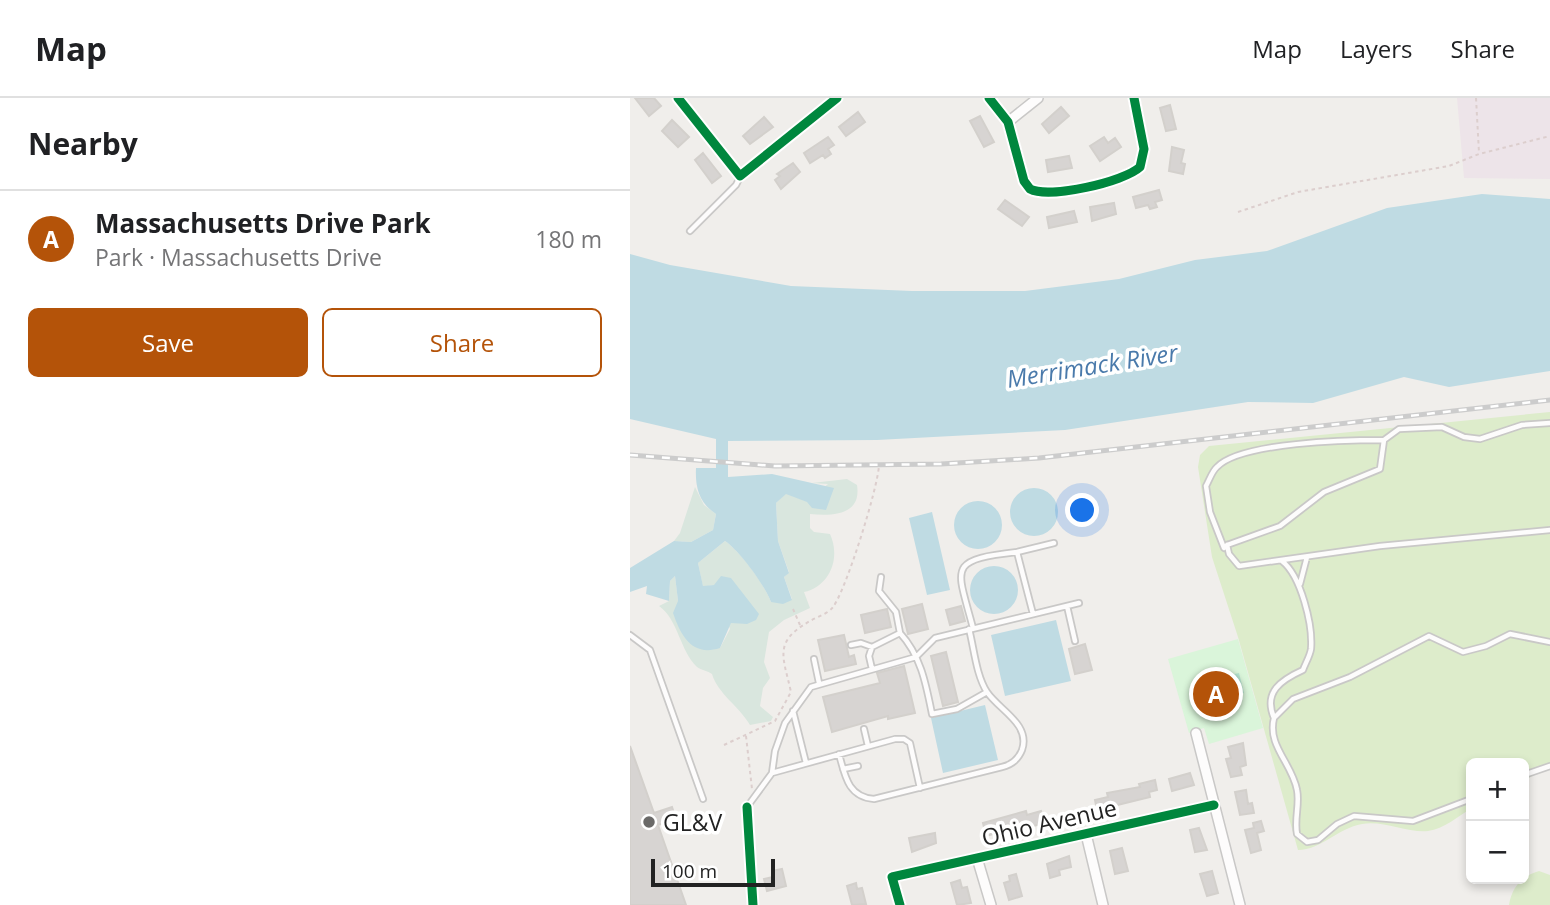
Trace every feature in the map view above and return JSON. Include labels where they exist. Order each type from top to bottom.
[{"type":"street","points":[[678,98],[740,176],[836,98]]},
{"type":"street","points":[[989,98],[1008,122],[1024,181],[1030,189],[1048,194],[1124,177],[1140,167],[1144,149],[1134,98]]},
{"type":"street","points":[[1008,122],[1038,98]]},
{"type":"street","points":[[1196,733],[1240,905]]},
{"type":"street","name":"Ohio Avenue","points":[[900,905],[892,877],[1214,805]]},
{"type":"street","points":[[747,807],[753,905]]},
{"type":"street","points":[[1086,834],[1103,905]]},
{"type":"street","points":[[977,858],[991,905]]},
{"type":"lane","points":[[690,231],[736,185],[740,176]]},
{"type":"lane","points":[[1384,440],[1380,469],[1324,492],[1280,526],[1224,548],[1217,536],[1206,486],[1217,467],[1240,455],[1269,448],[1346,440],[1384,440],[1399,429],[1442,426],[1464,437],[1480,439],[1522,425],[1550,423]]},
{"type":"lane","points":[[1227,545],[1229,554],[1239,566],[1550,530]]},
{"type":"lane","points":[[839,754],[851,789],[865,798],[920,788],[1002,767],[1016,760],[1023,743],[1022,734],[1018,724],[987,692],[960,577],[961,568],[967,562],[1054,543]]},
{"type":"lane","points":[[1017,552],[1033,614]]},
{"type":"lane","points":[[1300,585],[1307,557]]},
{"type":"lane","points":[[1282,561],[1292,569],[1300,585],[1311,651],[1303,670],[1283,679],[1272,691],[1270,709],[1274,718],[1275,745],[1288,764],[1298,791],[1297,834],[1307,842],[1318,840],[1336,824],[1354,816],[1413,821],[1466,801]]},
{"type":"lane","points":[[881,577],[879,591],[896,612],[900,633],[921,665],[932,714],[957,709],[987,692]]},
{"type":"lane","points":[[747,807],[772,773],[775,751],[793,711],[803,695],[819,683],[916,657],[935,638],[1079,603]]},
{"type":"lane","points":[[1067,606],[1075,641]]},
{"type":"lane","points":[[872,669],[869,656],[872,648],[900,633]]},
{"type":"lane","points":[[1274,718],[1293,699],[1350,677],[1429,636],[1463,652],[1486,646],[1510,634],[1550,642]]},
{"type":"lane","points":[[630,635],[650,650],[703,799]]},
{"type":"lane","points":[[851,645],[860,643],[872,648]]},
{"type":"lane","points":[[814,659],[819,683]]},
{"type":"lane","points":[[793,711],[806,763]]},
{"type":"lane","points":[[864,729],[868,746]]},
{"type":"lane","points":[[772,773],[904,738],[910,743],[920,788]]},
{"type":"lane","points":[[843,769],[858,766]]},
{"type":"lane","points":[[1529,773],[1550,766]]},
{"type":"path","points":[[1476,98],[1479,154]]},
{"type":"path","points":[[1238,212],[1298,192],[1449,166],[1479,154],[1550,136]]},
{"type":"path","points":[[724,745],[775,721],[791,692],[782,648],[786,639],[800,626],[833,608],[856,551],[878,480],[879,465]]},
{"type":"path","points":[[793,610],[800,626]]},
{"type":"path","points":[[747,736],[752,786],[747,807]]},
{"type":"shaded area","points":[[1457,98],[1550,98],[1550,179],[1464,178]]},
{"type":"shaded area","points":[[847,479],[857,485],[855,503],[850,508],[835,514],[810,514],[810,528],[814,532],[830,534],[834,552],[831,570],[821,584],[804,592],[810,608],[784,620],[769,632],[764,662],[770,678],[763,688],[760,706],[773,717],[771,721],[750,725],[719,688],[712,674],[697,667],[691,660],[671,619],[659,606],[669,601],[670,581],[675,576],[678,601],[720,648],[730,629],[714,585],[703,587],[698,563],[725,541],[751,569],[771,602],[792,599],[784,577],[789,572],[778,541],[776,503],[786,493],[808,502],[828,484],[812,483]]},
{"type":"shaded area","points":[[695,487],[704,505],[716,514],[713,530],[691,542],[674,541],[680,533]]},
{"type":"green space","points":[[1550,412],[1550,765],[1529,778],[1529,758],[1466,758],[1466,812],[1445,825],[1434,830],[1420,831],[1362,824],[1314,846],[1298,850],[1238,637],[1212,557],[1198,467],[1200,455],[1209,446]]},
{"type":"green space","points":[[1238,639],[1263,728],[1209,744],[1204,728],[1189,733],[1168,659]]},
{"type":"green space","points":[[1239,673],[1244,693],[1207,701],[1203,681]]},
{"type":"green space","points":[[1539,871],[1550,875],[1550,905],[1509,905],[1518,884],[1529,884],[1529,876]]},
{"type":"water","name":"Merrimack River","points":[[1482,194],[1550,199],[1550,371],[1449,387],[1404,377],[1313,403],[1248,402],[1065,430],[877,440],[728,441],[728,477],[772,474],[834,488],[826,510],[812,508],[807,502],[786,494],[776,503],[778,541],[789,573],[784,577],[792,600],[783,604],[771,602],[751,569],[725,541],[698,563],[703,586],[714,585],[721,576],[731,578],[759,614],[756,620],[747,624],[731,623],[720,648],[702,650],[684,637],[673,613],[678,601],[675,576],[670,581],[669,601],[646,594],[647,586],[630,592],[630,568],[674,541],[691,542],[713,530],[716,514],[699,494],[696,468],[716,468],[716,439],[630,419],[630,254],[670,265],[791,286],[912,291],[1025,291],[1119,279],[1195,260],[1267,251],[1387,208]]},
{"type":"water","points":[[1034,488],[1051,495],[1058,512],[1051,529],[1034,536],[1017,529],[1010,512],[1017,495]]},
{"type":"water","points":[[978,501],[995,508],[1002,525],[995,542],[978,549],[961,542],[954,525],[961,508]]},
{"type":"water","points":[[932,512],[950,590],[927,595],[909,518]]},
{"type":"water","points":[[994,566],[1011,573],[1018,590],[1011,607],[994,614],[977,607],[970,590],[977,573]]},
{"type":"water","points":[[1056,620],[1071,681],[1005,696],[991,635]]},
{"type":"water","points":[[985,705],[998,760],[943,773],[931,718]]},
{"type":"building","points":[[635,98],[654,98],[661,106],[649,116]]},
{"type":"building","points":[[1170,105],[1176,129],[1166,131],[1160,108]]},
{"type":"building","points":[[1061,107],[1069,116],[1049,133],[1042,124]]},
{"type":"building","points":[[858,112],[865,122],[846,136],[839,127]]},
{"type":"building","points":[[980,116],[994,142],[984,147],[970,121]]},
{"type":"building","points":[[764,117],[773,127],[750,144],[743,136]]},
{"type":"building","points":[[672,120],[689,137],[678,147],[662,131]]},
{"type":"building","points":[[828,137],[834,145],[828,149],[831,154],[825,158],[823,155],[810,163],[804,153]]},
{"type":"building","points":[[1104,137],[1108,143],[1115,138],[1121,147],[1100,161],[1090,146]]},
{"type":"building","points":[[1172,147],[1184,150],[1181,163],[1185,164],[1183,174],[1169,171]]},
{"type":"building","points":[[703,153],[721,176],[712,183],[695,160]]},
{"type":"building","points":[[1069,156],[1072,168],[1048,172],[1046,160]]},
{"type":"building","points":[[793,163],[800,172],[781,189],[775,180],[780,176],[777,174]]},
{"type":"building","points":[[1159,190],[1162,200],[1155,202],[1157,207],[1150,209],[1148,205],[1136,208],[1133,197]]},
{"type":"building","points":[[1005,200],[1029,217],[1022,226],[998,209]]},
{"type":"building","points":[[1114,203],[1116,214],[1092,221],[1090,207]]},
{"type":"building","points":[[1074,211],[1077,222],[1049,228],[1047,217]]},
{"type":"building","points":[[922,604],[928,629],[908,634],[902,609]]},
{"type":"building","points":[[961,606],[965,621],[950,625],[946,610]]},
{"type":"building","points":[[887,609],[891,627],[865,633],[861,615]]},
{"type":"building","points":[[844,635],[849,657],[854,655],[856,664],[825,671],[818,640]]},
{"type":"building","points":[[1085,644],[1092,670],[1075,674],[1069,649]]},
{"type":"building","points":[[946,652],[958,702],[943,706],[931,656]]},
{"type":"building","points":[[904,666],[915,713],[888,719],[888,716],[832,732],[823,697],[880,683],[877,673]]},
{"type":"building","points":[[1243,743],[1246,765],[1240,767],[1242,775],[1231,777],[1226,759],[1231,758],[1228,747]]},
{"type":"building","name":"GL&V","points":[[630,746],[654,813],[672,807],[676,819],[658,825],[686,905],[630,905]]},
{"type":"building","points":[[1190,773],[1194,785],[1172,791],[1169,779]]},
{"type":"building","points":[[1155,780],[1157,790],[1149,792],[1150,797],[1097,810],[1095,800],[1108,797],[1107,793],[1140,787],[1139,784]]},
{"type":"building","points":[[1246,790],[1248,804],[1252,803],[1254,813],[1240,815],[1235,792]]},
{"type":"building","points":[[1026,811],[1027,815],[1041,811],[1044,823],[1030,827],[1029,824],[986,836],[983,823]]},
{"type":"building","points":[[1261,821],[1264,831],[1257,833],[1261,850],[1251,853],[1245,830],[1254,828],[1253,823]]},
{"type":"building","points":[[1199,828],[1207,850],[1195,852],[1190,830]]},
{"type":"building","points":[[935,833],[936,843],[912,852],[909,838]]},
{"type":"building","points":[[1122,848],[1128,871],[1115,874],[1110,851]]},
{"type":"building","points":[[1069,856],[1071,867],[1059,870],[1060,875],[1050,878],[1047,864]]},
{"type":"building","points":[[782,869],[786,886],[767,891],[764,879],[773,877],[772,871]]},
{"type":"building","points":[[1212,871],[1218,893],[1207,896],[1200,874]]},
{"type":"building","points":[[1016,874],[1022,896],[1009,900],[1004,883],[1010,881],[1009,876]]},
{"type":"building","points":[[960,880],[962,888],[967,887],[971,903],[957,905],[951,883]]},
{"type":"building","points":[[856,883],[857,889],[862,888],[866,904],[852,905],[847,886]]},
{"type":"railway","points":[[630,455],[775,466],[941,464],[1039,458],[1550,400]]},
{"type":"cycle path","points":[[678,98],[740,176],[837,98]]},
{"type":"cycle path","points":[[989,98],[1008,122],[1024,181],[1030,189],[1040,192],[1069,190],[1103,183],[1140,167],[1144,149],[1134,98]]},
{"type":"cycle path","points":[[900,905],[892,877],[1214,805]]},
{"type":"cycle path","points":[[747,807],[753,905]]},
{"type":"place","name":"Massachusetts Drive Park","points":[[1216,694]]},
{"type":"place","name":"GL&V","points":[[649,822]]}]
